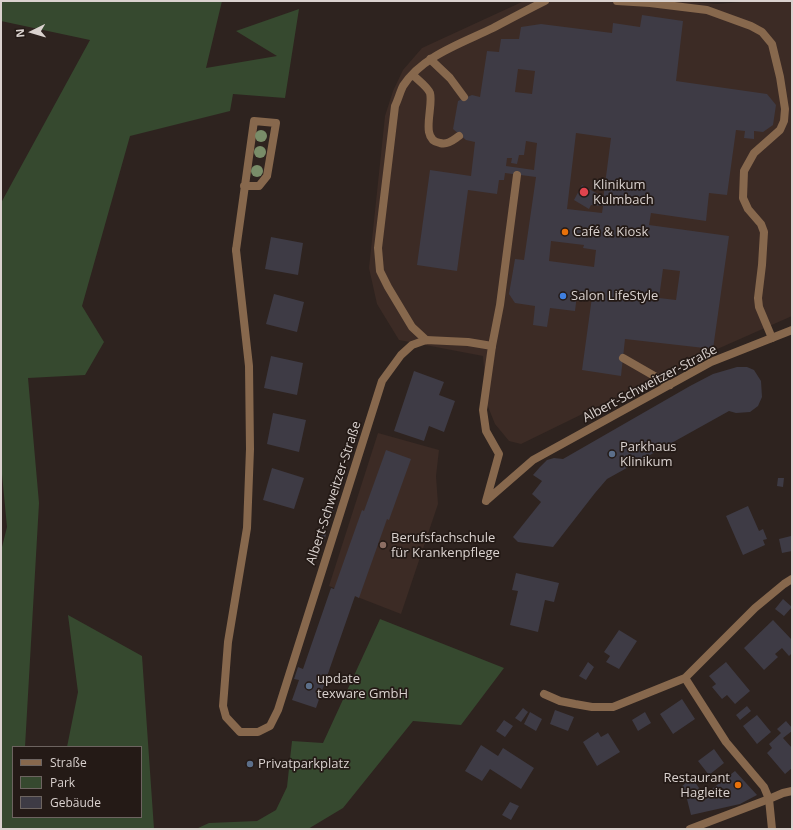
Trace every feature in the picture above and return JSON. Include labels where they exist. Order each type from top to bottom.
[{"type":"street","points":[[426,340],[412,327],[380,271],[378,248],[395,106],[403,86],[430,59],[544,1]]},
{"type":"street","points":[[617,1],[650,3],[707,10],[751,26],[762,32],[772,44],[780,77],[785,109],[784,121],[780,130],[754,153],[744,171],[743,198],[748,209],[761,224],[764,232],[758,298],[759,307],[772,338]]},
{"type":"street","points":[[430,59],[450,78],[464,97]]},
{"type":"street","points":[[413,75],[429,92],[431,99],[428,129],[430,136],[436,143],[445,144],[460,136]]},
{"type":"street","name":"Albert-Schweitzer-Straße","points":[[244,186],[259,186],[267,176],[276,123],[254,121],[244,186],[236,250],[249,366],[250,449],[247,528],[228,642],[225,670],[224,706],[226,717],[240,732],[258,732],[270,726],[275,716],[382,381],[401,355],[412,345],[426,340],[468,342],[492,346],[483,410],[486,431],[499,454],[486,501],[533,460],[711,362],[792,330]]},
{"type":"street","points":[[492,346],[500,305],[517,175]]},
{"type":"street","points":[[623,358],[670,385]]},
{"type":"street","points":[[544,694],[560,701],[575,704],[592,707],[613,707],[685,678],[755,608],[792,579]]},
{"type":"street","points":[[685,678],[726,742],[764,787],[769,799],[772,829]]},
{"type":"street","points":[[690,829],[783,793],[792,791]]},
{"type":"shaded area","name":"Klinikum Kulmbach","points":[[524,1],[678,1],[717,4],[754,1],[792,1],[792,316],[697,358],[521,444],[509,441],[495,424],[487,404],[483,356],[399,340],[377,304],[369,268],[385,116],[393,91],[403,70],[422,48]]},
{"type":"shaded area","name":"Berufsfachschule für Krankenpflege","points":[[378,433],[439,450],[436,476],[438,504],[401,614],[329,586]]},
{"type":"green space","points":[[1,1],[222,1],[206,68],[277,56],[236,31],[299,9],[285,98],[233,94],[230,111],[130,136],[82,306],[104,342],[85,375],[28,378],[39,503],[25,746],[12,746],[12,818],[142,818],[142,746],[67,746],[78,692],[68,615],[142,656],[154,829],[1,829],[1,551],[7,527],[1,464],[1,203],[90,40],[1,21]]},
{"type":"green space","points":[[380,619],[504,668],[461,725],[413,721],[343,808],[308,829],[196,829],[209,823],[257,821],[276,810],[287,787],[292,741],[323,743]]},
{"type":"building","points":[[642,15],[683,21],[676,81],[767,94],[776,105],[773,125],[763,132],[754,131],[754,139],[744,138],[745,131],[736,130],[727,195],[709,193],[706,221],[651,213],[649,225],[729,236],[713,349],[625,339],[621,376],[582,370],[592,297],[577,295],[575,311],[550,308],[547,327],[533,325],[535,306],[515,303],[509,294],[515,259],[524,260],[536,177],[505,173],[504,180],[499,180],[497,194],[468,190],[457,271],[417,265],[430,170],[471,176],[475,142],[466,140],[453,129],[458,101],[472,95],[480,97],[487,51],[499,52],[501,39],[519,39],[521,27],[541,24],[612,33],[613,23],[640,27]],"holes":[[[518,69],[535,71],[532,94],[515,92]],[[576,133],[611,138],[603,200],[594,199],[598,194],[582,185],[574,200],[589,209],[591,205],[603,206],[602,213],[567,209]],[[526,141],[537,143],[534,170],[506,166],[507,158],[512,158],[511,163],[517,164],[519,155],[524,155]],[[551,241],[584,245],[583,248],[596,250],[594,267],[549,261]],[[663,269],[680,271],[676,300],[659,298]]]},
{"type":"building","points":[[271,237],[303,243],[298,275],[265,269]]},
{"type":"building","points":[[274,294],[304,302],[297,332],[266,324]]},
{"type":"building","points":[[271,356],[303,363],[297,395],[264,388]]},
{"type":"building","name":"Parkhaus Klinikum","points":[[737,367],[747,367],[754,370],[761,381],[762,397],[758,406],[750,412],[736,413],[729,411],[607,479],[553,547],[518,542],[513,537],[541,502],[532,494],[542,481],[533,475],[547,460],[554,458],[563,459],[690,386],[713,374]]},
{"type":"building","points":[[414,371],[444,382],[439,395],[455,401],[444,432],[429,426],[424,441],[394,431]]},
{"type":"building","points":[[273,413],[306,420],[299,452],[267,444]]},
{"type":"building","points":[[386,450],[411,459],[389,520],[387,519],[359,598],[355,596],[316,708],[292,700],[299,680],[294,679],[298,667],[303,669],[331,588],[334,589],[362,510],[364,511]]},
{"type":"building","points":[[272,468],[304,478],[294,509],[263,500]]},
{"type":"building","points":[[778,478],[784,478],[783,487],[777,486]]},
{"type":"building","points":[[329,505],[335,507],[330,520],[324,518]]},
{"type":"building","points":[[748,506],[759,531],[763,529],[767,539],[763,540],[765,545],[743,555],[726,516]]},
{"type":"building","points":[[323,529],[327,531],[324,542],[319,540]]},
{"type":"building","points":[[791,536],[792,551],[782,553],[779,539]]},
{"type":"building","points":[[516,573],[559,583],[554,602],[545,600],[538,632],[510,625],[518,591],[512,590]]},
{"type":"building","points":[[783,599],[792,607],[784,616],[775,609]]},
{"type":"building","points":[[773,620],[792,640],[792,653],[789,656],[782,648],[775,654],[778,657],[764,670],[744,648]]},
{"type":"building","points":[[619,630],[637,641],[619,669],[606,662],[610,656],[604,652]]},
{"type":"building","points":[[588,662],[594,667],[586,680],[579,676]]},
{"type":"building","points":[[726,662],[750,691],[735,704],[727,695],[722,699],[712,687],[716,684],[709,676]]},
{"type":"building","points":[[682,699],[695,719],[673,734],[660,714]]},
{"type":"building","points":[[747,706],[751,711],[740,720],[736,715]]},
{"type":"building","points":[[523,708],[528,712],[521,722],[515,718]]},
{"type":"building","points":[[555,710],[574,717],[568,731],[550,724]]},
{"type":"building","points":[[530,712],[542,719],[536,731],[524,724]]},
{"type":"building","points":[[645,712],[651,723],[638,731],[632,720]]},
{"type":"building","points":[[757,715],[771,732],[757,744],[743,726]]},
{"type":"building","points":[[504,720],[513,726],[505,737],[496,731]]},
{"type":"building","points":[[786,721],[792,728],[792,731],[783,738],[792,748],[792,768],[785,774],[767,753],[772,748],[769,744],[781,733],[777,729]]},
{"type":"building","points":[[598,732],[601,737],[608,733],[620,752],[597,766],[583,742]]},
{"type":"building","points":[[481,745],[498,756],[503,748],[534,768],[521,789],[490,769],[482,781],[465,771]]},
{"type":"building","points":[[714,749],[724,763],[709,775],[698,761]]},
{"type":"building","points":[[735,771],[757,795],[740,804],[691,815],[687,799],[691,798],[691,794],[684,796],[681,787],[692,778],[704,795]]},
{"type":"building","points":[[510,802],[519,806],[511,820],[502,815]]},
{"type":"place","name":"Klinikum Kulmbach","points":[[584,192]]},
{"type":"place","name":"Café & Kiosk","points":[[565,232]]},
{"type":"place","name":"Salon LifeStyle","points":[[563,296]]},
{"type":"place","name":"Parkhaus Klinikum","points":[[612,454]]},
{"type":"place","name":"Berufsfachschule für Krankenpflege","points":[[383,545]]},
{"type":"place","name":"update texware GmbH","points":[[309,686]]},
{"type":"place","name":"Privatparkplatz","points":[[250,764]]},
{"type":"place","name":"Restaurant Hagleite","points":[[738,785]]}]
